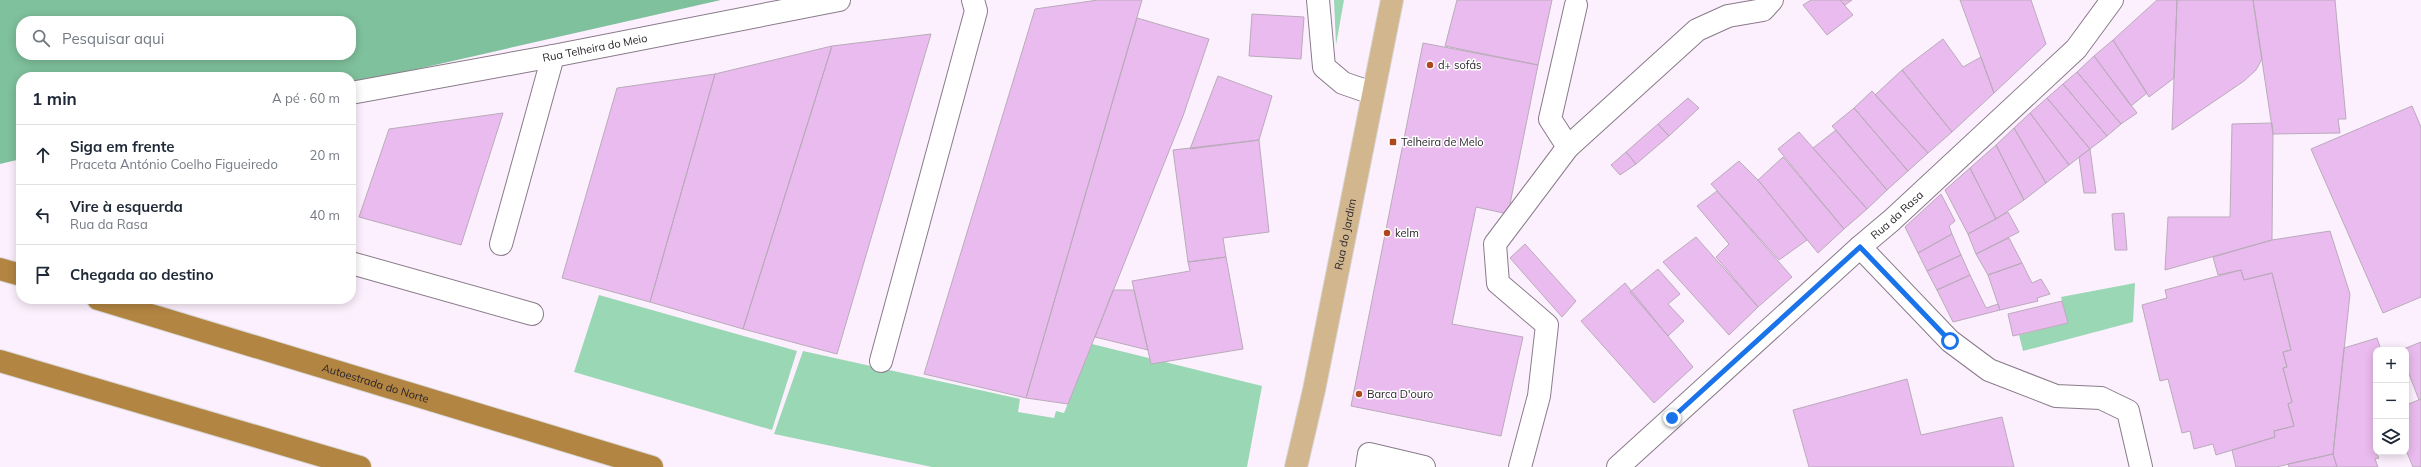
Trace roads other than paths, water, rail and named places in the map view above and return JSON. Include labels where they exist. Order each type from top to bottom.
[{"type":"highway","points":[[0,269],[16,274]]},
{"type":"highway","name":"Autoestrada do Norte","points":[[114,304],[652,467]]},
{"type":"highway","points":[[0,361],[360,467]]},
{"type":"main road","name":"Rua do Jardim","points":[[1296,467],[1314,390],[1372,93],[1392,0]]},
{"type":"street","name":"Rua Telheira do Meio","points":[[356,92],[553,56],[839,0]]},
{"type":"street","points":[[881,361],[976,11],[973,0]]},
{"type":"street","points":[[1318,0],[1324,67],[1343,84],[1372,93]]},
{"type":"street","points":[[1520,467],[1540,396],[1547,326],[1498,282],[1495,244],[1568,147],[1697,30],[1728,16],[1763,10],[1772,0]]},
{"type":"street","name":"Rua da Rasa","points":[[1618,467],[1860,247],[1892,220],[2076,49],[2112,0]]},
{"type":"street","points":[[1568,147],[1550,119],[1576,5]]},
{"type":"street","points":[[501,244],[553,56]]},
{"type":"street","points":[[1860,247],[1950,341],[1989,370],[2056,396],[2101,398],[2128,411],[2141,467]]},
{"type":"street","points":[[356,264],[532,314]]},
{"type":"street","points":[[1367,467],[1369,454],[1424,467]]},
{"type":"place","name":"d+ sofás","points":[[1430,65]]},
{"type":"place","name":"Telheira de Melo","points":[[1393,142]]},
{"type":"place","name":"kelm","points":[[1387,233]]},
{"type":"place","name":"Barca D'ouro","points":[[1359,394]]}]
